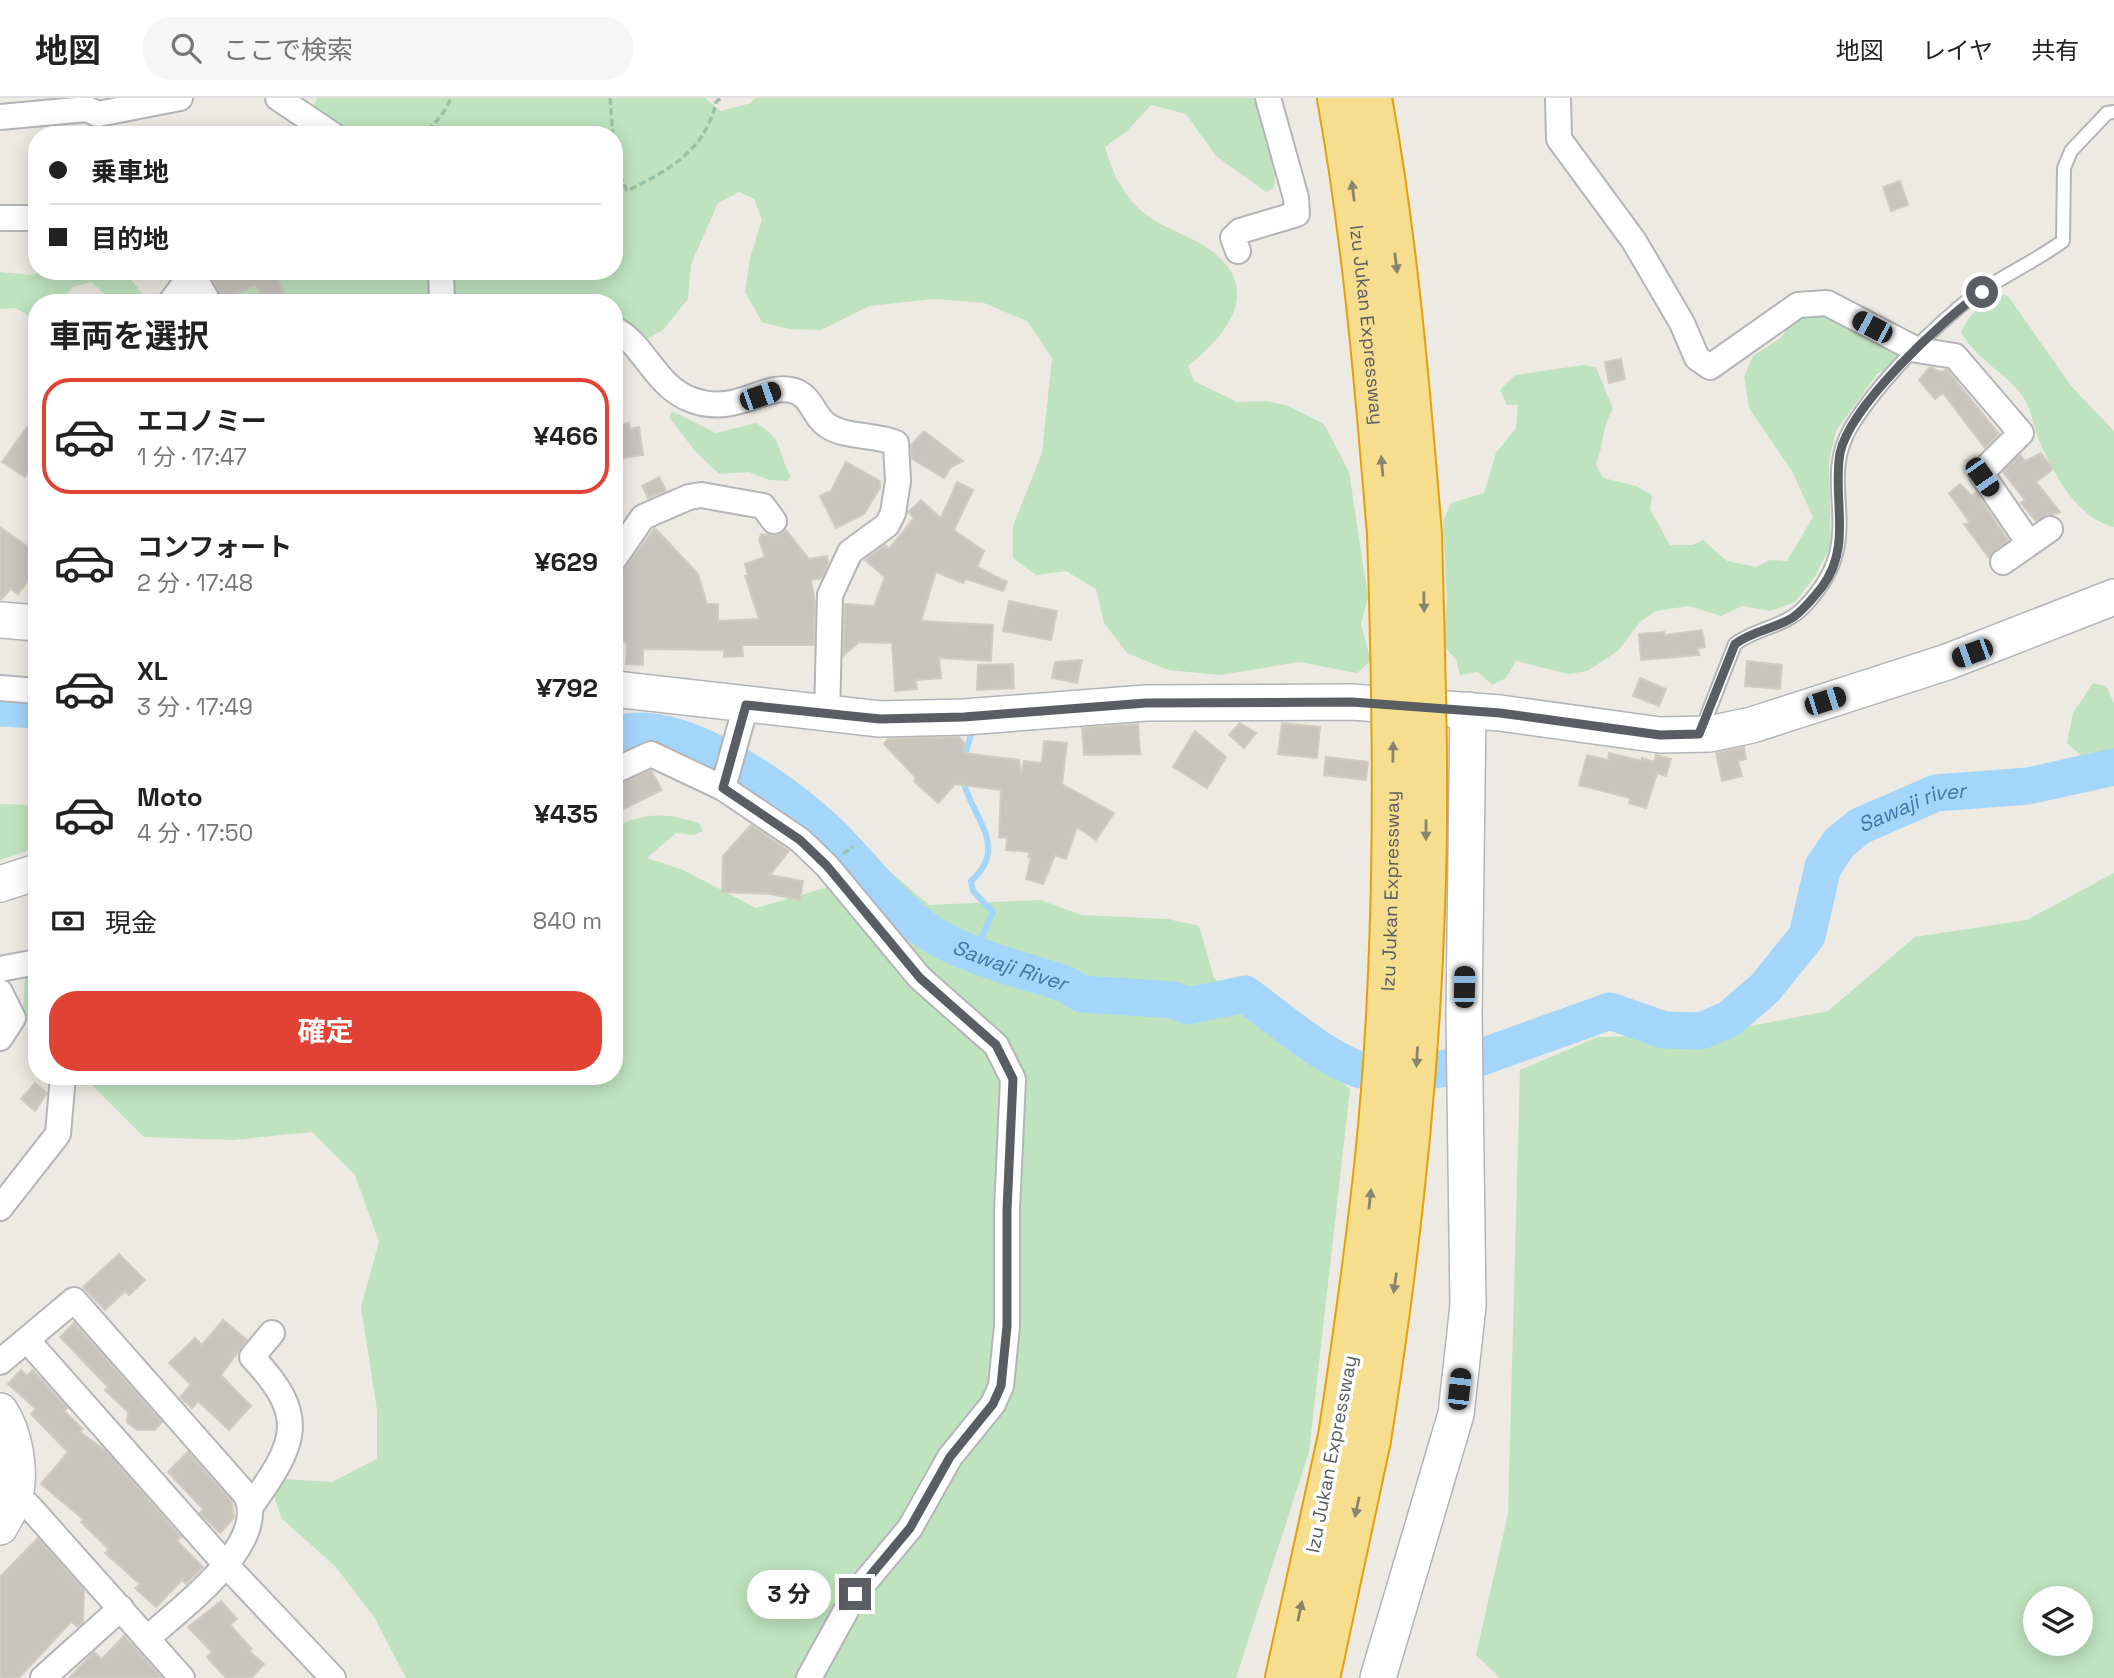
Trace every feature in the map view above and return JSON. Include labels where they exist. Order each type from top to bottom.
[{"type":"highway","name":"Izu Jukan Expressway","points":[[1285,1678],[1396,1280],[1414,1107],[1422,975],[1427,725],[1405,534],[1372,358],[1351,174],[1337,98]]},
{"type":"highway","name":"Izu Jukan Expressway","points":[[1373,98],[1384,164],[1406,344],[1405,534]]},
{"type":"highway","name":"Izu Jukan Expressway","points":[[1320,1678],[1354,1438]]},
{"type":"street","points":[[0,117],[87,110],[98,114],[180,98]]},
{"type":"street","points":[[278,98],[320,126]]},
{"type":"street","points":[[1238,251],[1233,238],[1240,231],[1297,214],[1296,198],[1268,98]]},
{"type":"street","points":[[1558,98],[1559,139],[1634,240],[1682,323],[1697,358],[1710,367],[1798,305],[1827,303],[1917,350],[1955,356],[2018,427],[2019,438],[1981,473],[2029,543]]},
{"type":"street","points":[[0,218],[28,218]]},
{"type":"street","points":[[623,336],[655,373],[680,396],[720,406],[778,390],[791,390],[804,395],[828,426],[896,443],[898,481],[893,513],[887,525],[850,552],[830,595],[827,715]]},
{"type":"street","points":[[623,546],[643,517],[689,497],[701,495],[762,506],[774,521]]},
{"type":"street","points":[[2003,562],[2050,529]]},
{"type":"street","points":[[623,690],[880,719],[964,717],[1146,703],[1352,702],[1468,710],[1660,735],[1699,734],[1752,725],[1947,662],[2114,597]]},
{"type":"street","points":[[0,620],[28,622]]},
{"type":"street","points":[[0,688],[28,690]]},
{"type":"street","points":[[728,770],[746,705]]},
{"type":"street","points":[[1378,1678],[1456,1415],[1468,1306],[1464,1014],[1468,710]]},
{"type":"street","points":[[623,767],[651,754],[728,770],[827,866],[920,978],[996,1045],[1013,1079],[1007,1210],[1007,1326],[1001,1386],[993,1404],[950,1457],[910,1528],[855,1594],[809,1678]]},
{"type":"street","points":[[0,884],[28,875]]},
{"type":"street","points":[[0,969],[28,964]]},
{"type":"street","points":[[0,992],[13,1018],[0,1038]]},
{"type":"street","points":[[0,1208],[58,1134],[62,1085]]},
{"type":"street","points":[[0,1362],[74,1300],[246,1494],[251,1506],[251,1521],[226,1566],[148,1638]]},
{"type":"street","points":[[251,1506],[281,1458],[290,1430],[285,1397],[252,1357],[272,1334]]},
{"type":"street","points":[[27,1340],[226,1566],[333,1678]]},
{"type":"street","points":[[0,1410],[15,1455],[17,1480],[7,1513]]},
{"type":"street","points":[[7,1513],[28,1505],[182,1678]]},
{"type":"street","points":[[43,1678],[121,1608]]},
{"type":"lane","points":[[1699,734],[1735,644],[1745,637],[1792,618],[1823,586],[1835,566],[1841,540],[1840,455],[1844,440],[1872,399],[1956,309],[2036,261],[2063,240],[2064,168],[2071,152],[2107,113],[2114,112]]},
{"type":"path","points":[[432,126],[443,114],[451,98]]},
{"type":"path","points":[[610,98],[612,126]]},
{"type":"path","points":[[623,182],[627,191],[671,169],[688,153],[712,121],[716,102],[721,98]]},
{"type":"green space","points":[[317,98],[705,98],[721,111],[751,103],[755,98],[1254,98],[1276,169],[1274,188],[1266,192],[1216,156],[1186,114],[1151,105],[1127,131],[1105,147],[1120,184],[1138,208],[1154,220],[1213,252],[1228,267],[1236,282],[1234,312],[1226,327],[1188,366],[1194,381],[1237,402],[1267,401],[1288,406],[1324,424],[1349,472],[1368,597],[1361,624],[1371,661],[1357,673],[1299,662],[1221,675],[1168,670],[1127,653],[1104,623],[1096,589],[1066,571],[1036,575],[1013,558],[1013,526],[1042,453],[1052,358],[1027,321],[984,303],[933,299],[869,306],[821,330],[789,329],[762,322],[745,292],[750,258],[762,220],[754,199],[739,192],[718,203],[691,264],[688,299],[663,330],[628,349],[623,349],[623,294],[170,294],[188,280],[623,280],[623,126],[306,126]]},
{"type":"green space","points":[[0,272],[28,275],[28,280],[131,280],[143,294],[105,294],[91,282],[73,287],[67,294],[28,294],[28,315],[15,308],[0,309]]},
{"type":"green space","points":[[1993,292],[2008,296],[2072,387],[2114,431],[2114,527],[2089,515],[2069,495],[2041,445],[2028,406],[2021,394],[1974,350],[1961,332],[1969,318]]},
{"type":"green space","points":[[1810,308],[1906,350],[1899,361],[1877,374],[1836,431],[1829,460],[1831,544],[1816,575],[1795,602],[1770,611],[1742,606],[1721,616],[1689,606],[1656,611],[1640,622],[1618,651],[1587,671],[1568,674],[1516,661],[1506,678],[1492,685],[1478,672],[1460,675],[1456,659],[1443,646],[1447,600],[1443,521],[1451,503],[1484,493],[1496,453],[1516,428],[1518,405],[1507,405],[1500,390],[1515,375],[1584,365],[1596,367],[1613,409],[1596,464],[1603,478],[1636,486],[1652,495],[1650,509],[1670,545],[1693,545],[1703,540],[1727,561],[1756,567],[1770,560],[1787,561],[1813,517],[1792,471],[1749,408],[1744,377],[1753,356],[1782,337],[1792,321]]},
{"type":"green space","points":[[672,411],[716,433],[756,423],[766,429],[776,441],[791,477],[787,481],[770,480],[749,472],[719,474],[695,451],[669,417]]},
{"type":"green space","points":[[2093,683],[2106,686],[2114,703],[2114,760],[2099,757],[2086,760],[2067,743],[2073,713]]},
{"type":"green space","points":[[745,747],[929,905],[1040,900],[1082,915],[1168,919],[1199,926],[1214,978],[1350,1089],[1309,1452],[1236,1678],[406,1678],[374,1617],[335,1566],[282,1519],[272,1491],[284,1479],[332,1482],[377,1459],[377,1410],[361,1307],[379,1242],[355,1175],[312,1132],[233,1140],[144,1137],[92,1085],[623,1085],[623,824],[656,816],[700,824],[703,831],[694,835],[676,833],[647,858],[683,870],[756,908],[845,882],[733,786]]},
{"type":"green space","points":[[0,804],[28,805],[28,851],[0,860]]},
{"type":"green space","points":[[2114,873],[2114,1678],[1500,1678],[1476,1655],[1508,1514],[1520,1070],[1598,1037],[1710,1034],[1828,1011],[1915,937],[2027,920]]},
{"type":"green space","points":[[28,977],[28,1017],[23,1010],[25,978]]},
{"type":"building","points":[[1900,181],[1908,205],[1891,211],[1883,187]]},
{"type":"building","points":[[213,280],[278,280],[285,293],[260,294],[255,286],[237,294],[220,294]]},
{"type":"building","points":[[1621,359],[1625,379],[1609,383],[1605,362]]},
{"type":"building","points":[[1930,367],[1940,372],[1947,370],[1999,434],[1985,448],[1943,393],[1935,399],[1919,380]]},
{"type":"building","points":[[629,423],[630,429],[639,427],[643,455],[623,458],[623,424]]},
{"type":"building","points":[[28,426],[28,473],[25,477],[2,462]]},
{"type":"building","points":[[924,431],[963,461],[951,467],[944,478],[912,459],[911,445]]},
{"type":"building","points":[[2041,453],[2053,469],[2036,482],[2060,512],[2036,521],[2021,503],[2025,500],[2003,472],[2020,455],[2025,461]]},
{"type":"building","points":[[846,462],[880,481],[880,488],[864,514],[836,528],[820,496],[831,491]]},
{"type":"building","points":[[659,477],[666,491],[648,498],[642,486]]},
{"type":"building","points":[[957,482],[973,490],[954,530],[984,551],[977,567],[1007,582],[1003,591],[966,579],[963,583],[936,572],[921,621],[993,625],[991,661],[939,658],[941,678],[916,680],[917,689],[895,691],[892,643],[859,642],[843,656],[845,604],[874,606],[885,577],[865,560],[885,545],[889,549],[914,518],[908,512],[921,500],[941,518]]},
{"type":"building","points":[[1960,484],[1972,496],[1976,493],[2008,540],[1989,558],[1964,524],[1970,523],[1949,493]]},
{"type":"building","points":[[0,527],[28,547],[28,581],[18,594],[11,589],[0,600]]},
{"type":"building","points":[[655,528],[698,574],[707,604],[718,604],[718,621],[759,619],[745,576],[748,575],[745,564],[765,557],[759,540],[761,534],[776,536],[786,530],[809,559],[827,556],[828,563],[822,578],[811,580],[815,602],[814,645],[742,645],[743,656],[724,657],[724,650],[643,649],[643,665],[626,664],[627,645],[623,639],[623,569]]},
{"type":"building","points":[[1009,601],[1057,611],[1051,640],[1003,631]]},
{"type":"building","points":[[1702,630],[1705,647],[1698,648],[1699,655],[1641,660],[1639,634],[1664,632],[1664,635]]},
{"type":"building","points":[[1082,660],[1077,683],[1052,678],[1055,662]]},
{"type":"building","points":[[1747,661],[1782,665],[1780,689],[1745,686]]},
{"type":"building","points":[[1013,664],[1014,688],[977,690],[978,665]]},
{"type":"building","points":[[1640,678],[1666,689],[1659,706],[1633,696]]},
{"type":"building","points":[[1240,723],[1256,733],[1244,748],[1229,735]]},
{"type":"building","points":[[1282,723],[1320,727],[1317,758],[1278,754]]},
{"type":"building","points":[[1138,724],[1140,754],[1084,755],[1082,728]]},
{"type":"building","points":[[1195,731],[1226,757],[1207,788],[1173,767]]},
{"type":"building","points":[[959,737],[965,744],[963,753],[1019,760],[1021,774],[1024,761],[1042,763],[1044,741],[1067,743],[1062,784],[1114,813],[1096,840],[1077,827],[1066,859],[1055,855],[1043,884],[1026,879],[1030,852],[1006,850],[1007,838],[999,837],[1001,790],[955,784],[938,803],[914,781],[916,778],[884,744],[888,739]]},
{"type":"building","points":[[1744,747],[1746,759],[1738,761],[1742,776],[1722,781],[1716,753]]},
{"type":"building","points":[[1609,753],[1642,761],[1642,758],[1654,762],[1656,755],[1671,759],[1666,776],[1657,773],[1646,808],[1629,803],[1630,798],[1579,785],[1587,755],[1608,760]]},
{"type":"building","points":[[1326,757],[1368,762],[1366,780],[1324,775]]},
{"type":"building","points":[[651,770],[662,790],[623,810],[623,782]]},
{"type":"building","points":[[751,825],[789,851],[770,875],[803,881],[800,900],[771,894],[722,892],[723,856]]},
{"type":"building","points":[[33,1085],[47,1093],[35,1111],[21,1099]]},
{"type":"building","points":[[119,1254],[145,1280],[129,1295],[125,1291],[105,1310],[83,1287]]},
{"type":"building","points":[[223,1320],[247,1340],[221,1375],[251,1406],[229,1430],[198,1401],[192,1408],[180,1397],[191,1385],[169,1363],[195,1338],[202,1345]]},
{"type":"building","points":[[74,1323],[162,1422],[155,1430],[137,1430],[127,1422],[128,1412],[105,1390],[108,1387],[60,1337]]},
{"type":"building","points":[[21,1370],[27,1376],[32,1370],[42,1380],[67,1408],[64,1411],[83,1429],[80,1432],[106,1451],[181,1537],[177,1541],[203,1567],[186,1584],[182,1580],[156,1607],[135,1588],[140,1584],[105,1553],[109,1549],[81,1522],[84,1520],[41,1484],[68,1452],[31,1414],[36,1409],[8,1384]]},
{"type":"building","points":[[188,1452],[232,1502],[234,1518],[220,1533],[200,1513],[203,1509],[168,1472]]},
{"type":"building","points":[[38,1538],[84,1590],[83,1622],[78,1627],[71,1622],[19,1678],[0,1678],[0,1577]]},
{"type":"building","points":[[221,1601],[237,1619],[230,1625],[252,1649],[249,1651],[264,1664],[252,1678],[226,1678],[207,1657],[212,1652],[188,1627]]},
{"type":"building","points":[[124,1636],[162,1678],[69,1678],[94,1652],[102,1659]]},
{"type":"waterway","name":"Sawaji River","points":[[0,708],[28,710]]},
{"type":"waterway","name":"Sawaji River","points":[[623,734],[639,731],[668,735],[699,745],[761,779],[832,836],[913,920],[956,947],[1065,984],[1082,994],[1174,1000],[1188,1006],[1245,994],[1320,1049],[1351,1067],[1365,1071],[1409,1073],[1452,1067]]},
{"type":"waterway","points":[[964,759],[972,731]]},
{"type":"waterway","name":"Sawaji river","points":[[1476,1059],[1610,1011],[1664,1030],[1701,1031],[1729,1019],[1765,988],[1807,936],[1823,867],[1839,843],[1860,826],[1936,793],[2028,786],[2114,767]]},
{"type":"waterway","points":[[962,777],[988,843],[988,855],[971,881],[973,891],[993,912],[975,952]]},
{"type":"route","points":[[855,1594],[910,1528],[922,1502],[950,1457],[993,1404],[1001,1386],[1007,1326],[1007,1210],[1014,1118],[1013,1079],[996,1045],[920,978],[827,866],[800,840],[723,788],[746,705],[880,719],[964,717],[1146,703],[1352,702],[1500,713],[1660,735],[1699,734],[1735,644],[1745,637],[1792,618],[1823,586],[1835,566],[1841,540],[1840,455],[1852,426],[1888,379],[1956,309],[1982,292]]}]
